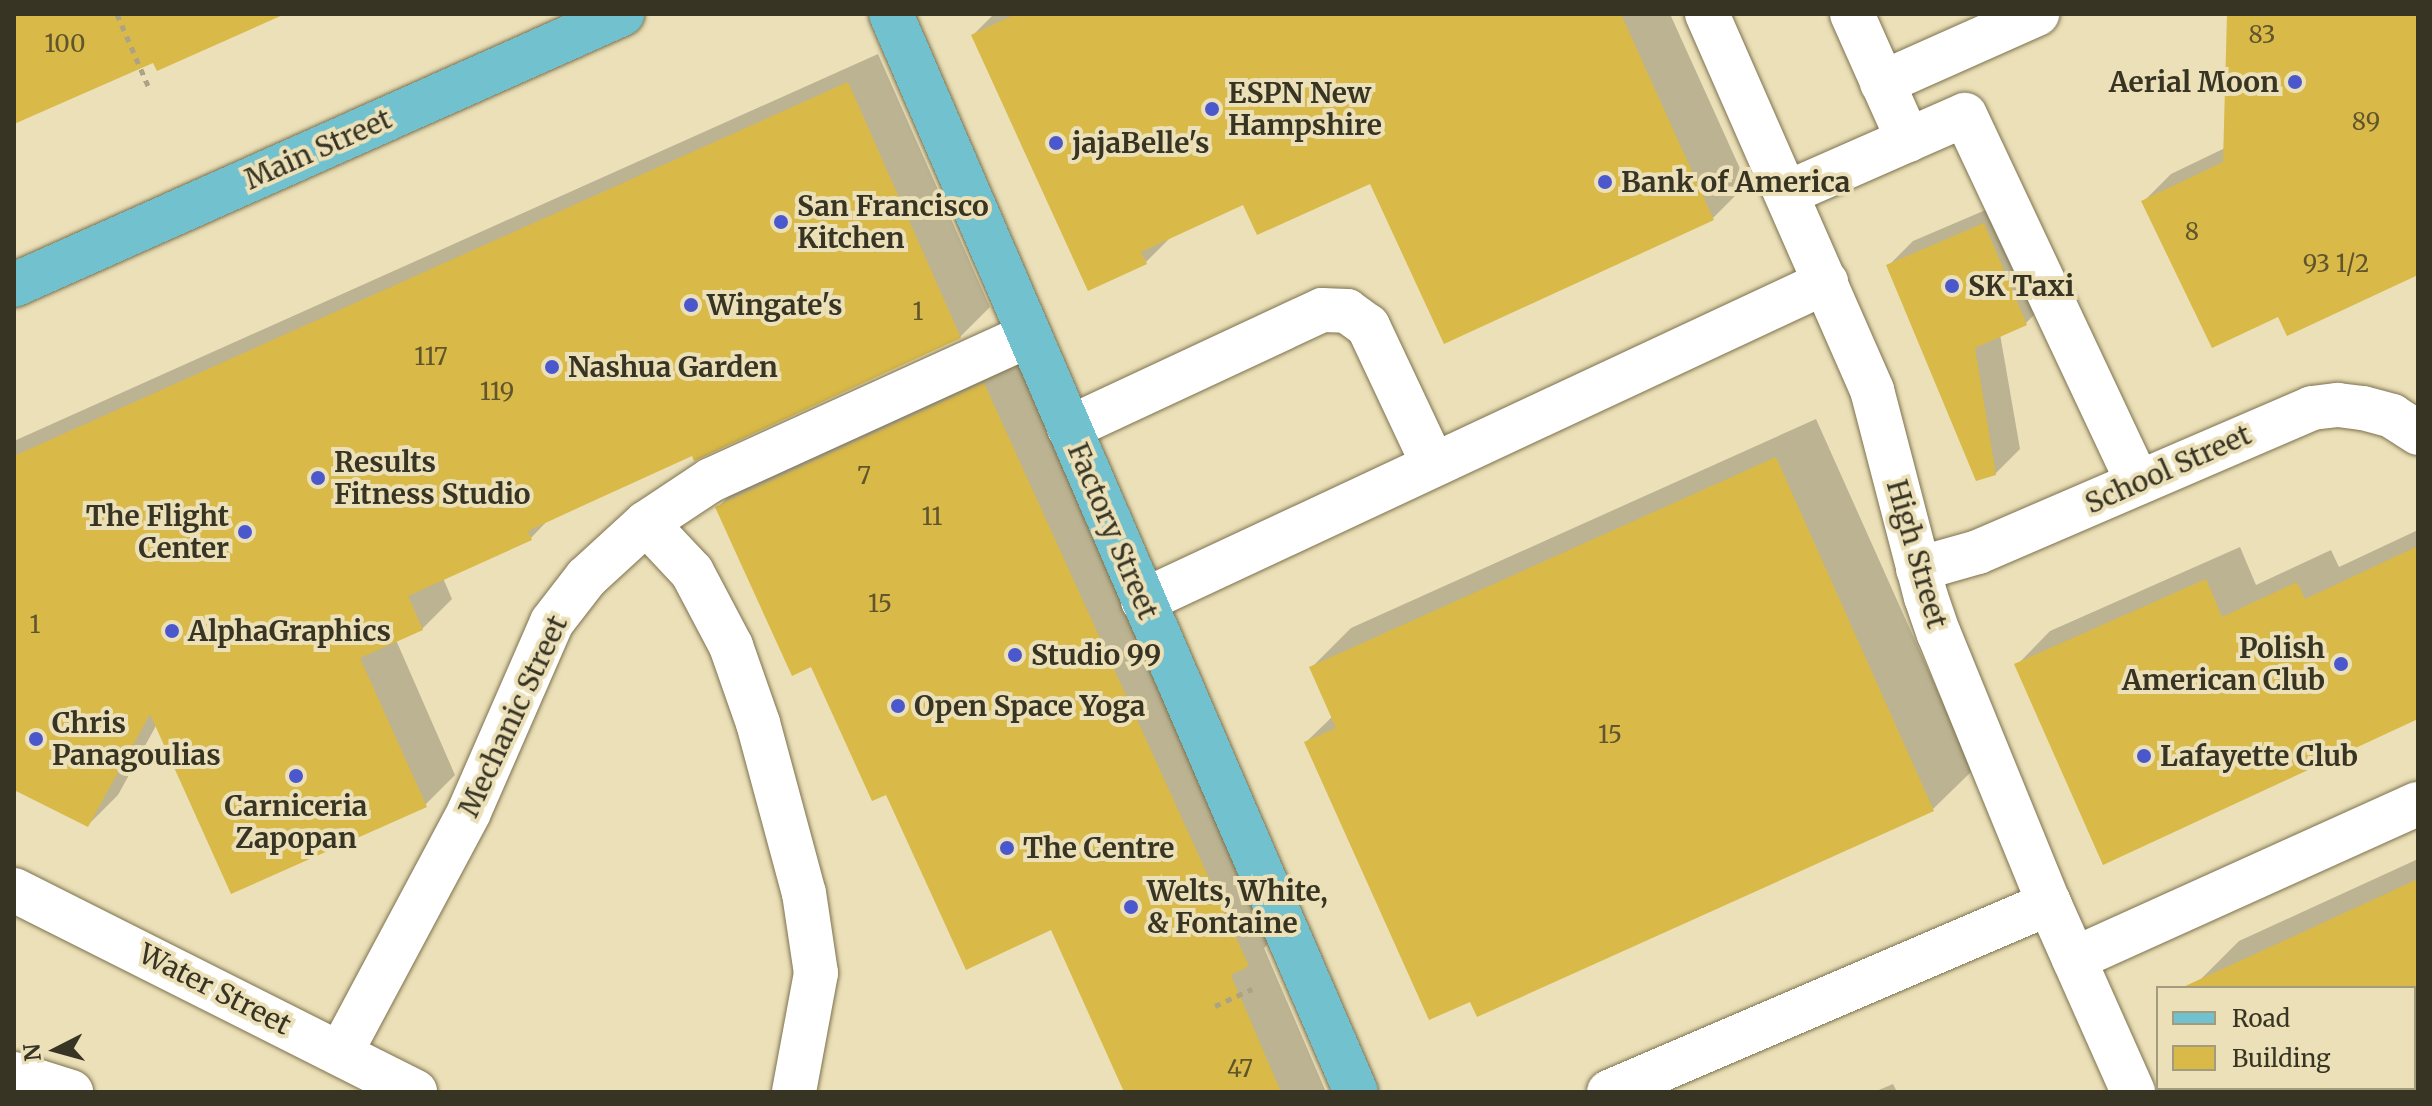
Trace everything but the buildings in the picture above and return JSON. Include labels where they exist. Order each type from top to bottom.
[{"type":"main road","name":"Main Street","points":[[14,285],[622,14]]},
{"type":"main road","name":"Factory Street","points":[[891,14],[1356,1092]]},
{"type":"street","name":"High Street","points":[[1707,14],[1872,390],[1918,569],[1939,634],[2049,903],[2133,1092]]},
{"type":"street","points":[[1852,14],[1908,140]]},
{"type":"street","points":[[1882,83],[2037,14]]},
{"type":"street","points":[[1787,193],[1965,115],[2138,482]]},
{"type":"street","points":[[1143,601],[1826,282]]},
{"type":"street","points":[[1069,428],[1322,310],[1347,311],[1368,326],[1433,464]]},
{"type":"street","name":"Mechanic Street","points":[[341,1052],[469,812],[552,622],[586,578],[646,523],[711,480],[1029,335]]},
{"type":"street","name":"School Street","points":[[1918,569],[1978,552],[2312,408],[2338,405],[2363,408],[2392,416],[2418,433]]},
{"type":"street","points":[[646,523],[692,572],[731,646],[758,723],[793,852],[810,919],[816,973],[794,1092]]},
{"type":"street","points":[[2074,959],[2418,804]]},
{"type":"street","name":"Water Street","points":[[14,890],[341,1052],[415,1092]]},
{"type":"street","points":[[1609,1092],[2049,903]]},
{"type":"street","points":[[14,1074],[71,1092]]},
{"type":"path","points":[[117,14],[149,88]]},
{"type":"path","points":[[1215,1006],[1261,986]]},
{"type":"place","name":"Aerial Moon","points":[[2295,82]]},
{"type":"place","name":"ESPN New Hampshire","points":[[1212,109]]},
{"type":"place","name":"jajaBelle's","points":[[1056,143]]},
{"type":"place","name":"Bank of America","points":[[1605,182]]},
{"type":"place","name":"San Francisco Kitchen","points":[[781,222]]},
{"type":"place","name":"SK Taxi","points":[[1952,286]]},
{"type":"place","name":"Wingate's","points":[[691,305]]},
{"type":"place","name":"Nashua Garden","points":[[552,367]]},
{"type":"place","name":"Results Fitness Studio","points":[[318,478]]},
{"type":"place","name":"The Flight Center","points":[[245,532]]},
{"type":"place","name":"AlphaGraphics","points":[[172,631]]},
{"type":"place","name":"Studio 99","points":[[1015,655]]},
{"type":"place","name":"Polish American Club","points":[[2341,664]]},
{"type":"place","name":"Open Space Yoga","points":[[898,706]]},
{"type":"place","name":"Chris Panagoulias","points":[[36,739]]},
{"type":"place","name":"Lafayette Club","points":[[2144,756]]},
{"type":"place","name":"Carniceria Zapopan","points":[[296,776]]},
{"type":"place","name":"The Centre","points":[[1007,848]]},
{"type":"place","name":"Welts, White, & Fontaine","points":[[1131,907]]}]
